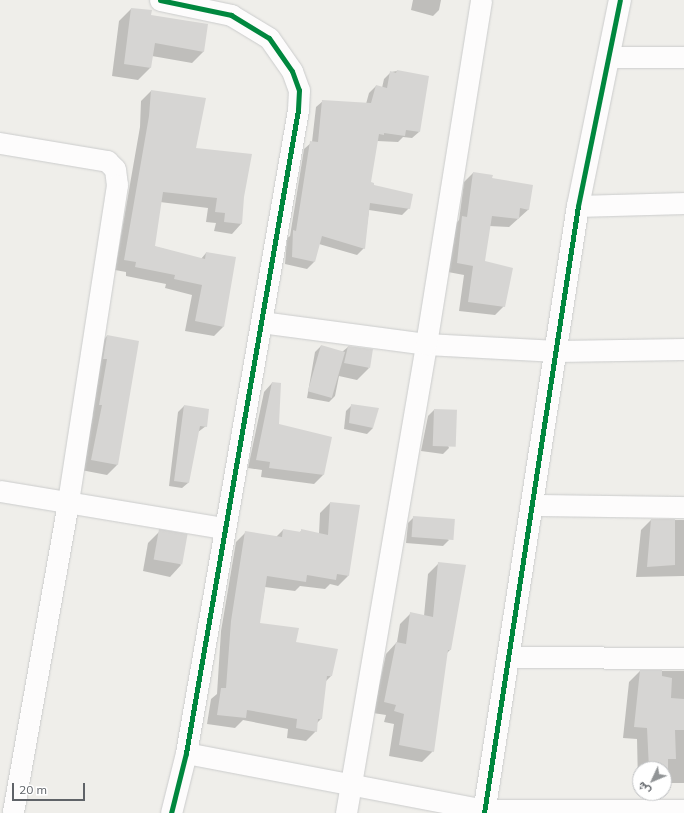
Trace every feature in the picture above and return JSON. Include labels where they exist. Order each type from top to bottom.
[{"type":"street","points":[[160,0],[230,15],[269,38],[296,80],[299,90],[298,110],[186,753],[171,813]]},
{"type":"street","points":[[346,813],[426,344],[481,0]]},
{"type":"street","points":[[484,812],[507,657],[557,351],[578,206],[620,0]]},
{"type":"street","points":[[608,57],[684,57]]},
{"type":"street","points":[[0,143],[107,161],[115,169],[117,185],[68,504],[13,813]]},
{"type":"street","points":[[578,206],[684,203]]},
{"type":"street","points":[[261,322],[426,344],[557,351],[684,349]]},
{"type":"street","points":[[0,491],[68,504],[224,528]]},
{"type":"street","points":[[532,505],[684,507]]},
{"type":"street","points":[[507,657],[684,658]]},
{"type":"street","points":[[186,753],[350,784],[484,812],[684,810]]},
{"type":"building","points":[[131,8],[152,10],[151,15],[208,24],[204,52],[155,43],[151,68],[124,64]]},
{"type":"building","points":[[397,70],[429,76],[420,132],[406,130],[405,136],[384,133],[384,135],[379,134],[371,182],[374,183],[374,185],[413,194],[410,209],[370,203],[365,249],[322,236],[315,262],[292,257],[293,230],[296,231],[310,141],[318,142],[322,100],[371,103],[376,85],[387,88],[390,71],[396,73]]},
{"type":"building","points":[[151,90],[206,98],[196,148],[252,154],[244,197],[242,224],[224,222],[225,213],[215,212],[217,198],[163,192],[155,246],[205,259],[206,252],[236,257],[224,327],[195,321],[202,285],[174,279],[175,275],[135,267],[136,262],[124,260],[149,116]]},
{"type":"building","points":[[473,172],[493,175],[492,178],[533,185],[529,210],[520,208],[519,219],[492,216],[485,261],[513,268],[505,307],[468,302],[473,266],[457,263],[462,216],[467,217]]},
{"type":"building","points":[[107,335],[139,341],[118,465],[91,460],[102,405],[99,405],[107,359],[103,359]]},
{"type":"building","points":[[321,345],[345,352],[332,398],[308,391]]},
{"type":"building","points":[[348,346],[373,349],[370,368],[344,363]]},
{"type":"building","points":[[272,382],[281,383],[279,424],[332,437],[324,475],[269,468],[270,462],[256,460]]},
{"type":"building","points":[[351,404],[379,408],[373,428],[349,423]]},
{"type":"building","points":[[184,405],[209,409],[207,427],[200,426],[189,483],[174,481]]},
{"type":"building","points":[[434,409],[457,410],[456,447],[433,446]]},
{"type":"building","points":[[330,502],[360,505],[349,576],[337,574],[336,580],[307,575],[306,582],[267,576],[260,623],[299,628],[296,642],[338,649],[332,676],[327,676],[322,719],[318,719],[317,732],[296,728],[297,719],[247,710],[246,718],[217,715],[221,688],[226,688],[231,621],[245,531],[282,537],[283,529],[301,532],[301,529],[328,535]]},
{"type":"building","points":[[413,516],[455,519],[453,540],[412,537]]},
{"type":"building","points":[[651,519],[675,519],[675,565],[647,567]]},
{"type":"building","points":[[159,529],[188,534],[182,565],[154,560]]},
{"type":"building","points":[[438,562],[466,565],[451,650],[448,650],[434,752],[399,745],[404,714],[394,711],[396,705],[384,702],[396,642],[406,644],[410,612],[433,617]]},
{"type":"building","points":[[640,670],[662,670],[662,676],[672,678],[671,698],[684,699],[684,730],[675,730],[676,759],[668,759],[668,761],[649,761],[647,728],[634,727]]},
{"type":"cycle path","points":[[160,0],[231,15],[269,38],[292,71],[299,90],[298,110],[186,753],[171,813]]},
{"type":"cycle path","points":[[484,813],[578,206],[620,0]]}]
